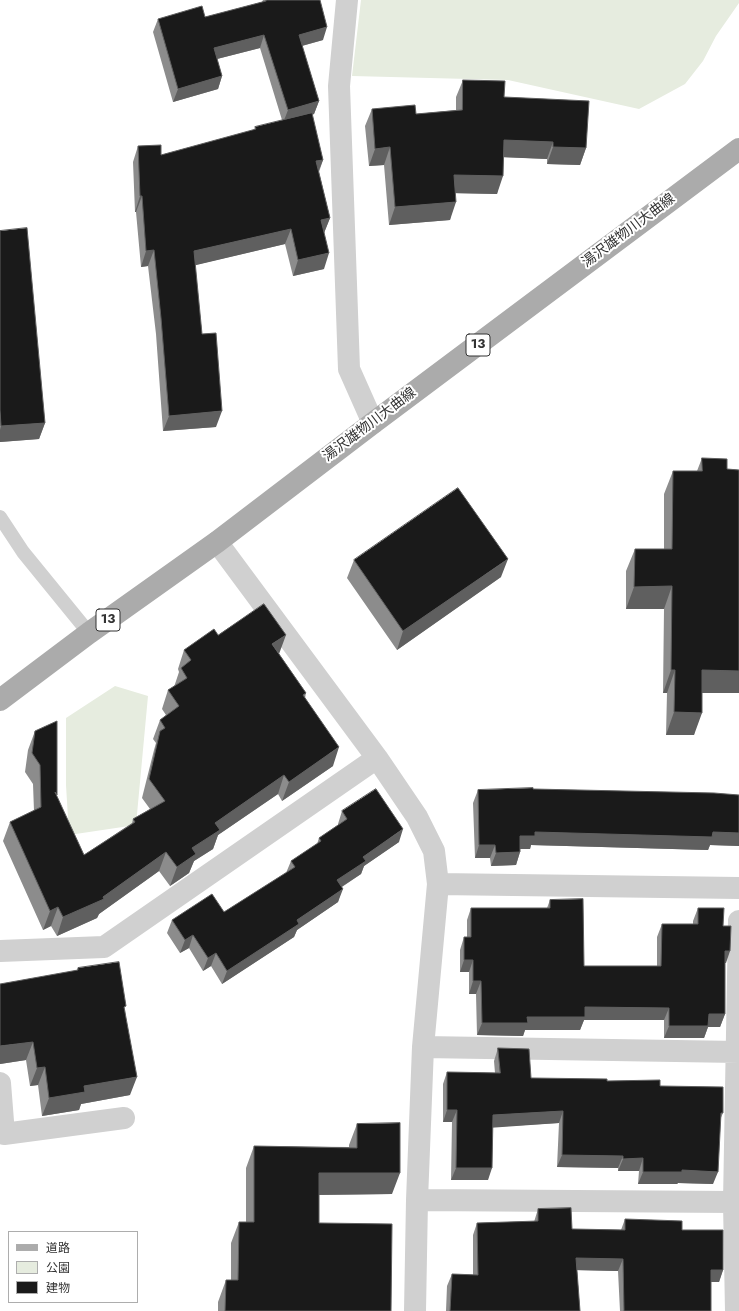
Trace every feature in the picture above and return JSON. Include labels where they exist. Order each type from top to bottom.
[{"type":"main road","name":"湯沢雄物川大曲線","points":[[0,700],[89,633],[217,542],[373,423],[739,149]]},
{"type":"street","points":[[347,0],[339,86],[349,369],[373,423]]},
{"type":"street","points":[[217,542],[377,758],[417,817],[434,851],[438,884],[423,1047],[417,1200],[415,1311]]},
{"type":"street","points":[[0,950],[104,947],[377,758]]},
{"type":"street","points":[[438,884],[739,888]]},
{"type":"street","points":[[736,1311],[739,921]]},
{"type":"street","points":[[423,1047],[738,1052]]},
{"type":"street","points":[[0,1083],[4,1134],[124,1118]]},
{"type":"street","points":[[417,1200],[737,1202]]},
{"type":"lane","points":[[0,518],[23,552],[89,633]]},
{"type":"green space","points":[[361,0],[739,0],[739,3],[716,36],[703,61],[685,84],[639,109],[508,80],[352,76]]},
{"type":"green space","points":[[115,686],[148,696],[136,825],[69,835],[66,785],[66,718]]},
{"type":"building","points":[[266,0],[320,0],[327,27],[299,35],[319,101],[288,110],[264,35],[214,48],[222,76],[178,89],[158,19],[202,6],[205,17]]},
{"type":"building","points":[[463,80],[505,81],[504,97],[589,101],[586,148],[553,147],[553,142],[504,140],[503,176],[454,175],[456,202],[395,207],[390,147],[375,149],[372,109],[415,105],[416,114],[462,110]]},
{"type":"building","points":[[312,113],[323,160],[316,161],[330,218],[321,220],[329,253],[298,260],[291,229],[194,251],[202,334],[216,333],[222,411],[169,416],[154,250],[146,251],[142,196],[140,196],[138,146],[161,145],[161,155],[256,129],[255,127]]},
{"type":"building","points":[[27,228],[45,423],[1,426],[0,231]]},
{"type":"building","points":[[702,458],[727,459],[727,469],[739,470],[739,671],[702,670],[702,713],[674,712],[675,670],[671,670],[672,586],[634,587],[635,549],[672,549],[673,471],[702,471]]},
{"type":"building","points":[[458,488],[508,559],[403,631],[354,560]]},
{"type":"building","points":[[264,604],[286,635],[272,644],[306,693],[303,695],[339,747],[289,782],[284,775],[215,823],[220,830],[192,848],[196,854],[177,867],[166,852],[103,897],[104,899],[63,917],[58,907],[50,911],[10,822],[41,807],[40,765],[32,753],[35,731],[57,721],[57,795],[55,792],[84,855],[135,822],[133,819],[165,801],[149,779],[160,731],[165,728],[160,720],[179,706],[168,690],[187,678],[181,668],[191,660],[184,650],[214,629],[218,635]]},
{"type":"building","points":[[533,788],[739,795],[739,833],[713,832],[712,837],[535,832],[535,836],[520,836],[520,852],[496,853],[495,845],[479,845],[478,790]]},
{"type":"building","points":[[376,789],[403,829],[363,857],[366,861],[337,880],[343,889],[297,920],[299,924],[227,971],[216,953],[208,958],[193,935],[185,940],[172,920],[212,894],[224,912],[295,867],[291,861],[321,841],[319,838],[347,819],[342,811]]},
{"type":"building","points":[[583,899],[584,966],[661,966],[662,924],[698,924],[698,908],[724,908],[723,926],[731,926],[730,951],[725,951],[725,1014],[709,1014],[708,1026],[669,1026],[669,1008],[585,1007],[585,1017],[527,1017],[528,1023],[482,1023],[481,981],[473,981],[473,960],[464,960],[464,937],[471,937],[471,908],[550,908],[550,900]]},
{"type":"building","points":[[119,962],[126,1006],[124,1007],[137,1077],[84,1086],[85,1092],[49,1098],[45,1067],[37,1068],[33,1042],[0,1046],[0,984],[78,970],[78,968]]},
{"type":"building","points":[[498,1048],[529,1049],[531,1078],[607,1079],[607,1081],[660,1080],[660,1086],[723,1087],[723,1113],[721,1113],[718,1172],[682,1170],[682,1172],[643,1172],[643,1158],[623,1159],[623,1156],[562,1155],[563,1111],[493,1115],[492,1168],[456,1168],[457,1110],[447,1110],[447,1072],[500,1073]]},
{"type":"building","points":[[400,1123],[400,1173],[319,1173],[319,1223],[392,1224],[391,1311],[225,1311],[226,1280],[238,1280],[239,1222],[254,1222],[254,1146],[357,1148],[357,1124]]},
{"type":"building","points":[[571,1208],[572,1229],[625,1230],[625,1219],[682,1221],[682,1230],[723,1230],[723,1270],[711,1270],[711,1311],[624,1311],[623,1259],[576,1258],[580,1311],[450,1311],[452,1274],[478,1275],[477,1223],[538,1221],[538,1209]]}]
